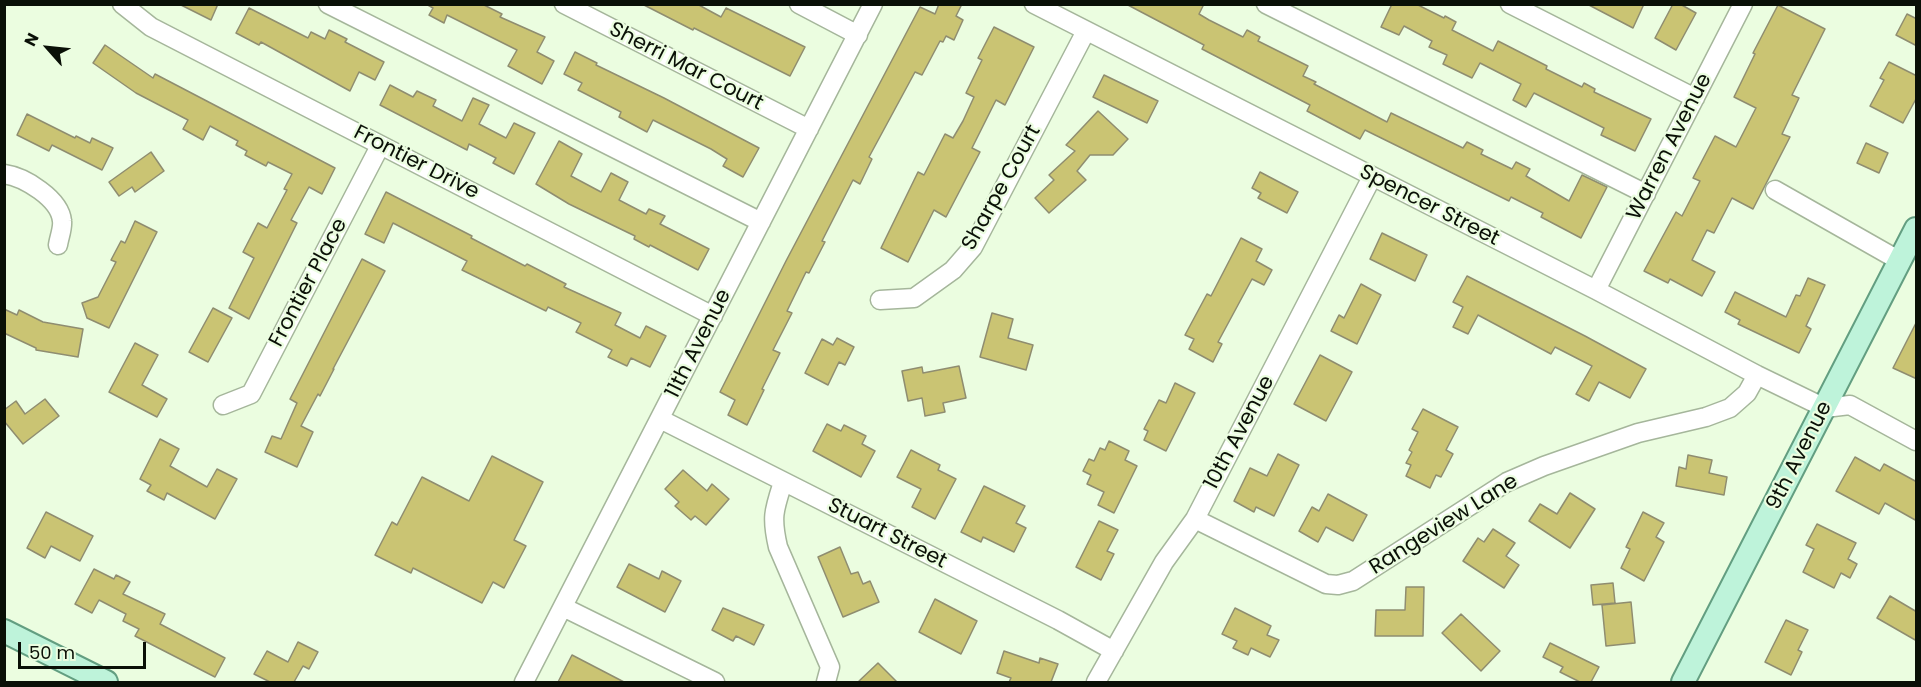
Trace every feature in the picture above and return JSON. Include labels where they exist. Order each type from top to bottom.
[{"type":"main road","name":"9th Avenue","points":[[1683,682],[1917,229]]},
{"type":"main road","points":[[4,631],[106,682]]},
{"type":"street","name":"Frontier Drive","points":[[122,4],[151,27],[713,316]]},
{"type":"street","points":[[328,4],[761,222]]},
{"type":"street","name":"Sherri Mar Court","points":[[564,4],[809,129]]},
{"type":"street","points":[[799,4],[858,34]]},
{"type":"street","name":"11th Avenue","points":[[524,682],[873,4]]},
{"type":"street","name":"Spencer Street","points":[[1034,4],[1825,408]]},
{"type":"street","points":[[1266,4],[1646,194]]},
{"type":"street","points":[[1510,4],[1695,98]]},
{"type":"street","name":"Warren Avenue","points":[[1596,290],[1743,5]]},
{"type":"street","name":"Sharpe Court","points":[[880,300],[914,298],[953,270],[973,247],[1086,31]]},
{"type":"street","name":"Frontier Place","points":[[223,405],[250,394],[380,146]]},
{"type":"street","points":[[4,174],[27,181],[57,205],[62,221],[58,245]]},
{"type":"street","name":"10th Avenue","points":[[1096,682],[1164,562],[1195,519],[1372,177]]},
{"type":"street","points":[[1775,190],[1900,261]]},
{"type":"street","name":"Rangeview Lane","points":[[1195,519],[1326,584],[1338,585],[1353,581],[1508,482],[1544,466],[1638,433],[1706,417],[1730,408],[1747,393],[1757,375]]},
{"type":"street","points":[[1825,408],[1850,405],[1917,441]]},
{"type":"street","name":"Stuart Street","points":[[660,418],[1058,620],[1114,651]]},
{"type":"street","points":[[783,482],[773,515],[773,527],[778,547],[830,668],[826,682]]},
{"type":"street","points":[[563,607],[715,682]]},
{"type":"building","points":[[179,4],[218,4],[211,20]]},
{"type":"building","points":[[426,4],[482,4],[502,14],[500,17],[545,37],[537,52],[554,61],[542,84],[508,66],[517,50],[447,15],[444,23],[429,15],[433,8]]},
{"type":"building","points":[[642,4],[697,4],[721,17],[726,8],[805,47],[790,76]]},
{"type":"building","points":[[939,4],[962,4],[956,16],[963,20],[954,40],[946,36],[943,42],[940,41],[922,75],[915,72],[869,157],[872,159],[860,184],[853,180],[822,241],[825,242],[809,273],[806,272],[787,311],[792,313],[773,350],[780,353],[747,425],[728,415],[735,400],[720,392],[786,261],[920,7],[935,14]]},
{"type":"building","points":[[1126,4],[1204,4],[1199,14],[1243,37],[1247,30],[1260,37],[1258,41],[1308,66],[1303,76],[1316,82],[1314,84],[1387,122],[1391,113],[1463,148],[1467,142],[1483,150],[1481,154],[1512,169],[1516,162],[1530,169],[1526,176],[1569,201],[1582,175],[1607,187],[1581,238],[1541,217],[1543,213],[1511,197],[1509,201],[1365,130],[1360,139],[1307,111],[1310,105],[1202,49],[1204,45]]},
{"type":"building","points":[[1392,4],[1416,4],[1444,18],[1445,16],[1456,22],[1452,30],[1493,51],[1498,41],[1547,66],[1546,69],[1582,87],[1584,83],[1595,89],[1594,92],[1651,119],[1635,151],[1601,135],[1604,128],[1534,93],[1526,107],[1513,100],[1521,84],[1480,63],[1472,78],[1443,64],[1447,55],[1429,47],[1432,41],[1404,26],[1399,35],[1381,27]]},
{"type":"building","points":[[1587,4],[1644,4],[1633,28]]},
{"type":"building","points":[[1673,4],[1680,4],[1696,13],[1676,50],[1655,38]]},
{"type":"building","points":[[1778,5],[1825,29],[1792,95],[1799,98],[1782,134],[1790,137],[1753,209],[1732,198],[1714,233],[1707,230],[1692,260],[1715,272],[1702,296],[1670,279],[1668,283],[1644,271],[1676,212],[1682,216],[1700,181],[1693,178],[1715,136],[1736,147],[1756,108],[1734,97],[1755,54],[1753,53]]},
{"type":"building","points":[[249,8],[308,38],[311,32],[325,39],[329,30],[347,39],[345,42],[384,62],[375,80],[359,72],[350,91],[261,42],[259,45],[236,33]]},
{"type":"building","points":[[1907,14],[1917,19],[1917,46],[1896,35]]},
{"type":"building","points":[[994,27],[1034,47],[1005,105],[996,100],[972,148],[980,152],[946,217],[934,210],[908,262],[881,248],[918,172],[924,175],[945,134],[953,138],[963,121],[974,97],[966,93],[982,60],[978,58]]},
{"type":"building","points":[[105,45],[153,78],[155,74],[335,168],[322,194],[309,187],[291,220],[297,223],[249,319],[229,308],[254,258],[243,252],[258,223],[267,228],[287,190],[284,189],[292,174],[268,162],[266,166],[245,155],[247,151],[236,145],[238,141],[210,126],[203,140],[183,129],[188,120],[136,93],[93,63]]},
{"type":"building","points":[[575,52],[597,63],[596,65],[759,148],[743,177],[723,166],[727,159],[711,149],[653,120],[647,132],[619,117],[621,112],[578,90],[582,83],[564,74]]},
{"type":"building","points":[[1889,62],[1917,76],[1917,97],[1903,123],[1870,106],[1884,80],[1880,78]]},
{"type":"building","points":[[1104,75],[1158,101],[1147,123],[1093,97]]},
{"type":"building","points":[[390,85],[413,97],[417,91],[436,100],[433,106],[462,121],[473,98],[489,105],[479,124],[506,138],[514,123],[535,133],[514,174],[493,163],[496,158],[469,144],[467,150],[380,105]]},
{"type":"building","points":[[1098,111],[1128,139],[1113,155],[1090,155],[1077,171],[1086,180],[1049,213],[1035,198],[1054,180],[1049,175],[1075,151],[1066,145]]},
{"type":"building","points":[[27,114],[75,138],[76,136],[90,143],[92,138],[113,148],[102,170],[52,145],[49,151],[17,135]]},
{"type":"building","points":[[559,141],[582,154],[571,176],[601,192],[611,173],[628,182],[619,200],[646,214],[649,209],[665,216],[660,224],[709,249],[698,270],[650,245],[649,247],[634,239],[635,236],[569,204],[536,184]]},
{"type":"building","points":[[1866,143],[1888,153],[1879,173],[1857,163]]},
{"type":"building","points":[[151,152],[164,171],[135,192],[132,187],[119,196],[109,182]]},
{"type":"building","points":[[1260,172],[1298,192],[1287,213],[1258,198],[1261,193],[1252,188]]},
{"type":"building","points":[[386,192],[525,266],[527,264],[566,284],[564,287],[621,313],[615,325],[640,338],[646,326],[666,336],[650,367],[631,358],[627,366],[608,357],[612,350],[576,332],[581,323],[548,307],[546,311],[462,270],[467,261],[393,223],[384,243],[365,234]]},
{"type":"building","points":[[135,221],[157,232],[109,328],[87,318],[82,303],[98,297],[116,262],[111,260],[121,241],[125,243]]},
{"type":"building","points":[[1382,233],[1427,255],[1415,281],[1370,259]]},
{"type":"building","points":[[1241,238],[1262,249],[1256,261],[1272,270],[1264,285],[1252,279],[1218,342],[1222,344],[1213,362],[1189,349],[1194,339],[1185,335],[1207,294],[1211,296]]},
{"type":"building","points":[[362,259],[385,271],[320,396],[318,394],[301,426],[313,432],[297,467],[265,452],[272,436],[281,439],[297,403],[290,399]]},
{"type":"building","points":[[1467,276],[1646,369],[1630,398],[1599,382],[1589,401],[1576,394],[1592,366],[1555,347],[1551,354],[1478,315],[1468,334],[1453,327],[1463,307],[1453,302]]},
{"type":"building","points":[[1808,278],[1825,285],[1806,326],[1811,329],[1799,353],[1738,324],[1740,320],[1725,312],[1735,292],[1786,317],[1796,295],[1800,296]]},
{"type":"building","points":[[1361,284],[1381,295],[1357,344],[1331,331],[1339,315],[1344,318]]},
{"type":"building","points":[[213,308],[232,318],[208,362],[189,352]]},
{"type":"building","points":[[4,309],[17,315],[19,310],[43,322],[83,329],[78,357],[36,350],[4,333]]},
{"type":"building","points":[[992,313],[1013,319],[1008,338],[1033,345],[1026,370],[980,357]]},
{"type":"building","points":[[1917,321],[1917,379],[1893,368]]},
{"type":"building","points":[[837,338],[854,347],[845,365],[839,362],[828,385],[805,373],[822,339],[833,345]]},
{"type":"building","points":[[135,343],[158,355],[142,385],[167,399],[157,417],[109,392]]},
{"type":"building","points":[[1320,355],[1352,372],[1326,421],[1294,404]]},
{"type":"building","points":[[959,366],[966,398],[943,403],[945,412],[925,416],[922,398],[908,401],[902,371],[922,367],[923,373]]},
{"type":"building","points":[[1175,383],[1195,393],[1166,451],[1144,440],[1148,431],[1144,429],[1159,400],[1166,403]]},
{"type":"building","points":[[45,399],[59,416],[23,444],[4,421],[4,410],[16,401],[25,414]]},
{"type":"building","points":[[1423,409],[1458,427],[1446,450],[1453,454],[1441,477],[1436,475],[1430,488],[1406,476],[1411,465],[1406,463],[1412,452],[1409,450],[1418,432],[1412,429]]},
{"type":"building","points":[[827,424],[841,431],[844,425],[866,436],[862,444],[875,451],[861,477],[813,451]]},
{"type":"building","points":[[160,439],[179,449],[170,466],[207,487],[217,469],[237,479],[215,519],[167,493],[164,500],[147,491],[151,485],[140,479]]},
{"type":"building","points":[[1109,441],[1129,451],[1125,460],[1137,466],[1114,513],[1098,505],[1104,492],[1087,484],[1091,475],[1083,471],[1089,459],[1094,461],[1100,448],[1105,450]]},
{"type":"building","points":[[911,450],[940,465],[938,470],[956,479],[935,519],[912,507],[921,489],[897,477]]},
{"type":"building","points":[[1278,454],[1299,465],[1274,516],[1256,507],[1254,512],[1234,501],[1250,468],[1267,476]]},
{"type":"building","points":[[1688,455],[1712,460],[1709,473],[1727,477],[1724,495],[1676,486],[1679,467],[1686,469]]},
{"type":"building","points":[[492,456],[543,482],[514,540],[526,546],[504,588],[493,582],[482,603],[413,568],[411,573],[375,555],[392,522],[397,525],[422,477],[469,501]]},
{"type":"building","points":[[1855,457],[1880,471],[1884,464],[1917,482],[1917,521],[1885,503],[1879,514],[1836,491]]},
{"type":"building","points":[[683,470],[707,491],[712,484],[729,499],[706,525],[695,516],[691,520],[675,506],[679,502],[665,489]]},
{"type":"building","points":[[984,486],[1025,506],[1016,523],[1026,528],[1014,552],[983,537],[981,542],[961,532]]},
{"type":"building","points":[[1570,493],[1595,509],[1570,548],[1529,521],[1540,504],[1557,514]]},
{"type":"building","points":[[1328,494],[1367,515],[1353,541],[1326,527],[1318,542],[1299,531],[1312,507],[1319,511]]},
{"type":"building","points":[[46,512],[93,536],[80,561],[51,546],[45,558],[27,548]]},
{"type":"building","points":[[1643,512],[1664,523],[1656,537],[1664,542],[1644,581],[1621,568],[1630,549],[1626,547]]},
{"type":"building","points":[[1099,521],[1118,530],[1107,551],[1114,554],[1101,580],[1076,567]]},
{"type":"building","points":[[1817,524],[1856,543],[1848,559],[1857,564],[1850,578],[1841,573],[1834,588],[1803,572],[1814,549],[1806,545]]},
{"type":"building","points":[[1493,529],[1515,543],[1506,556],[1519,565],[1504,588],[1463,561],[1478,538],[1484,542]]},
{"type":"building","points":[[840,547],[851,574],[858,572],[863,584],[870,581],[879,602],[843,617],[818,557]]},
{"type":"building","points":[[629,564],[659,579],[662,571],[681,581],[665,612],[617,587]]},
{"type":"building","points":[[94,569],[114,579],[116,575],[130,582],[123,594],[165,614],[160,624],[225,658],[215,677],[135,636],[139,629],[123,621],[126,614],[99,600],[92,613],[75,604]]},
{"type":"building","points":[[1613,583],[1615,603],[1593,605],[1591,585]]},
{"type":"building","points":[[1406,587],[1424,587],[1423,636],[1375,636],[1376,610],[1405,610]]},
{"type":"building","points":[[1890,596],[1917,612],[1917,641],[1877,618]]},
{"type":"building","points":[[935,599],[977,621],[961,654],[919,632]]},
{"type":"building","points":[[1631,602],[1635,643],[1606,646],[1602,605]]},
{"type":"building","points":[[723,608],[764,625],[754,645],[736,636],[733,641],[712,630]]},
{"type":"building","points":[[1235,608],[1271,626],[1267,635],[1279,640],[1270,657],[1251,648],[1248,655],[1233,648],[1237,641],[1222,634]]},
{"type":"building","points":[[1461,614],[1500,651],[1481,671],[1442,633]]},
{"type":"building","points":[[1786,620],[1808,630],[1798,650],[1802,652],[1791,675],[1765,662]]},
{"type":"building","points":[[298,642],[318,652],[309,669],[303,666],[294,682],[270,682],[254,674],[267,651],[288,662]]},
{"type":"building","points":[[1550,643],[1599,667],[1591,682],[1580,682],[1560,672],[1563,667],[1543,657]]},
{"type":"building","points":[[1004,651],[1039,663],[1040,658],[1058,664],[1051,682],[1009,682],[1011,678],[997,673]]},
{"type":"building","points":[[572,655],[624,682],[558,682]]},
{"type":"building","points":[[878,663],[897,682],[858,682]]}]
